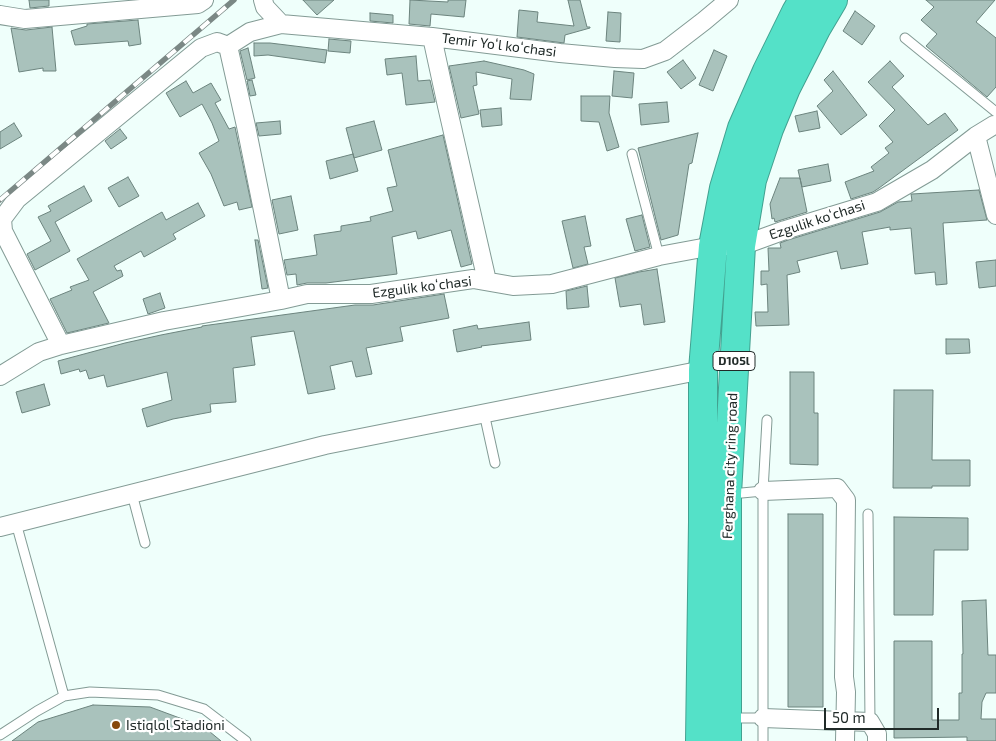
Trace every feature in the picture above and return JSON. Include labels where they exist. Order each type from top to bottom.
[{"type":"highway","name":"Ferghana city ring road","points":[[700,741],[703,522],[702,370],[713,246],[724,188],[742,128],[767,71],[796,12],[804,0]]},
{"type":"highway","name":"Ferghana city ring road","points":[[727,730],[727,494],[741,246],[752,180],[768,129],[786,88],[833,0]]},
{"type":"street","points":[[0,15],[25,19],[198,4],[204,0]]},
{"type":"street","points":[[263,0],[265,7],[281,24]]},
{"type":"street","name":"Temir Yoʻl koʻchasi","points":[[228,46],[250,32],[281,24],[432,37],[560,53],[643,59],[665,51],[729,0]]},
{"type":"street","points":[[432,37],[487,281]]},
{"type":"street","points":[[62,346],[3,231],[2,219],[17,199],[201,48],[217,42],[228,46],[282,300]]},
{"type":"street","name":"Ezgulik koʻchasi","points":[[0,376],[39,352],[164,320],[307,294],[371,294],[474,279],[513,286],[552,284],[659,256],[713,246],[741,246],[785,230],[877,202],[932,170],[996,121]]},
{"type":"street","points":[[976,136],[996,215]]},
{"type":"street","points":[[8,525],[325,445],[702,370]]},
{"type":"street","points":[[763,491],[837,488],[846,500],[844,677],[846,692],[844,741]]},
{"type":"street","points":[[763,718],[870,722],[877,734],[877,741]]},
{"type":"lane","points":[[905,38],[996,121]]},
{"type":"lane","points":[[632,154],[659,256]]},
{"type":"lane","points":[[484,413],[495,463]]},
{"type":"lane","points":[[763,741],[763,491],[767,420]]},
{"type":"lane","points":[[727,494],[763,491]]},
{"type":"lane","points":[[132,494],[145,543]]},
{"type":"lane","points":[[868,514],[870,722]]},
{"type":"lane","points":[[8,525],[64,696]]},
{"type":"lane","points":[[0,735],[64,696],[90,692],[158,695],[204,708],[246,741]]},
{"type":"lane","points":[[727,730],[763,718]]},
{"type":"building","points":[[29,0],[49,0],[49,6],[30,8]]},
{"type":"building","points":[[303,0],[334,0],[317,15]]},
{"type":"building","points":[[410,0],[448,2],[448,0],[466,0],[464,17],[431,14],[430,26],[409,24]]},
{"type":"building","points":[[568,0],[580,0],[587,27],[590,28],[565,35],[564,43],[517,37],[519,10],[538,12],[537,22],[574,26]]},
{"type":"building","points":[[926,0],[995,0],[976,22],[996,38],[996,87],[987,97],[926,46],[937,34],[921,20],[934,7]]},
{"type":"building","points":[[855,11],[875,26],[862,45],[843,31]]},
{"type":"building","points":[[608,12],[621,13],[620,42],[606,41]]},
{"type":"building","points":[[370,13],[393,15],[393,23],[370,21]]},
{"type":"building","points":[[138,20],[141,44],[129,46],[128,41],[75,45],[71,31],[87,26],[87,24]]},
{"type":"building","points":[[52,27],[56,71],[43,71],[43,68],[19,72],[11,28],[26,30]]},
{"type":"building","points":[[329,39],[351,41],[350,53],[328,51]]},
{"type":"building","points":[[254,43],[270,43],[327,50],[325,63],[268,55],[254,56]]},
{"type":"building","points":[[248,48],[255,78],[247,80],[240,51]]},
{"type":"building","points":[[714,50],[727,56],[713,91],[699,85]]},
{"type":"building","points":[[416,56],[418,81],[430,80],[435,102],[406,105],[402,73],[387,75],[385,59]]},
{"type":"building","points":[[683,60],[696,78],[681,89],[667,72]]},
{"type":"building","points":[[484,61],[534,74],[531,100],[510,99],[512,79],[476,72],[477,85],[473,86],[479,114],[461,118],[449,66]]},
{"type":"building","points":[[890,61],[904,76],[892,87],[928,125],[945,113],[958,130],[873,192],[851,199],[845,182],[874,171],[871,167],[889,153],[885,148],[893,142],[879,126],[895,110],[868,82]]},
{"type":"building","points":[[614,71],[634,73],[632,98],[612,96]]},
{"type":"building","points":[[833,71],[867,115],[841,135],[817,106],[833,91],[824,80]]},
{"type":"building","points":[[252,80],[256,95],[250,96],[247,81]]},
{"type":"building","points":[[186,81],[193,93],[211,83],[221,100],[215,103],[229,129],[235,127],[252,207],[239,210],[237,202],[224,206],[211,174],[199,153],[219,141],[212,123],[202,104],[180,117],[166,93]]},
{"type":"building","points":[[581,96],[610,96],[609,113],[619,147],[607,151],[599,122],[581,121]]},
{"type":"building","points":[[667,102],[669,122],[641,125],[639,104]]},
{"type":"building","points":[[501,108],[502,125],[482,127],[480,110]]},
{"type":"building","points":[[817,111],[820,128],[799,132],[795,116]]},
{"type":"building","points":[[280,121],[281,134],[259,136],[256,123]]},
{"type":"building","points":[[374,121],[382,150],[354,158],[346,128]]},
{"type":"building","points":[[14,123],[22,136],[0,149],[0,132]]},
{"type":"building","points":[[120,129],[127,138],[111,149],[105,141]]},
{"type":"building","points":[[698,133],[692,163],[689,164],[678,235],[661,240],[638,148]]},
{"type":"building","points":[[443,135],[472,264],[461,267],[451,230],[418,239],[416,231],[392,237],[397,274],[297,285],[296,274],[287,275],[284,260],[317,255],[314,235],[341,231],[341,226],[371,221],[370,217],[393,211],[387,188],[397,186],[388,150]]},
{"type":"building","points":[[353,154],[358,171],[330,179],[326,161]]},
{"type":"building","points":[[828,164],[831,181],[802,187],[798,170]]},
{"type":"building","points":[[128,177],[139,196],[119,207],[108,188]]},
{"type":"building","points":[[780,178],[800,178],[807,212],[775,222],[774,218],[772,219],[770,204]]},
{"type":"building","points":[[84,186],[92,201],[55,222],[70,251],[35,270],[27,254],[51,241],[38,217],[51,211],[48,206]]},
{"type":"building","points":[[979,190],[987,220],[943,223],[947,284],[936,285],[935,272],[915,274],[911,228],[890,230],[890,227],[862,232],[868,264],[841,269],[837,251],[797,261],[800,272],[787,275],[789,325],[756,326],[755,312],[768,312],[767,284],[761,285],[761,271],[769,271],[768,248],[781,248],[780,243],[788,240],[880,212],[898,202],[912,201],[911,194]]},
{"type":"building","points":[[291,196],[298,230],[279,234],[272,200]]},
{"type":"building","points":[[198,203],[205,216],[173,234],[176,239],[144,257],[141,251],[114,266],[117,271],[121,270],[123,276],[93,292],[109,323],[67,333],[50,299],[72,290],[70,287],[89,280],[77,259],[162,212],[166,220]]},
{"type":"building","points":[[642,215],[650,247],[635,251],[626,219]]},
{"type":"building","points":[[585,216],[591,246],[584,247],[588,264],[573,268],[562,221]]},
{"type":"building","points":[[255,240],[258,240],[268,288],[262,289]]},
{"type":"building","points":[[996,260],[996,286],[979,288],[976,262]]},
{"type":"building","points":[[657,269],[665,322],[644,325],[641,304],[620,307],[615,278]]},
{"type":"building","points":[[587,286],[589,307],[567,309],[566,291]]},
{"type":"building","points":[[160,293],[165,308],[148,314],[143,299]]},
{"type":"building","points":[[444,294],[449,318],[400,327],[403,341],[366,348],[372,374],[356,377],[352,361],[330,366],[335,389],[308,394],[294,331],[251,337],[255,365],[233,368],[236,402],[210,404],[211,412],[173,419],[147,427],[142,409],[172,400],[167,372],[107,387],[104,375],[89,379],[86,370],[80,372],[79,369],[61,374],[58,361],[125,343],[202,326],[355,305],[373,305]]},
{"type":"building","points":[[529,322],[531,340],[481,346],[457,352],[453,330],[477,325],[478,329]]},
{"type":"building","points":[[946,339],[969,339],[970,353],[946,354]]},
{"type":"building","points":[[790,372],[814,372],[814,413],[818,413],[818,465],[790,464]]},
{"type":"building","points":[[44,384],[50,405],[22,413],[16,392]]},
{"type":"building","points":[[894,390],[933,390],[932,460],[970,460],[970,486],[893,488]]},
{"type":"building","points":[[788,514],[823,514],[823,707],[788,707]]},
{"type":"building","points":[[894,517],[968,518],[968,550],[934,550],[933,615],[894,615]]},
{"type":"building","points":[[986,600],[988,655],[996,655],[996,693],[986,693],[982,702],[981,719],[996,719],[996,741],[967,741],[967,737],[894,738],[894,641],[932,641],[932,720],[959,720],[959,693],[962,693],[963,654],[962,601]]},
{"type":"building","name":"Istiqlol Stadioni","points":[[93,705],[150,707],[204,727],[221,741],[12,741],[38,722]]},
{"type":"railway","points":[[0,200],[234,0]]},
{"type":"place","name":"Istiqlol Stadioni","points":[[116,725]]}]
